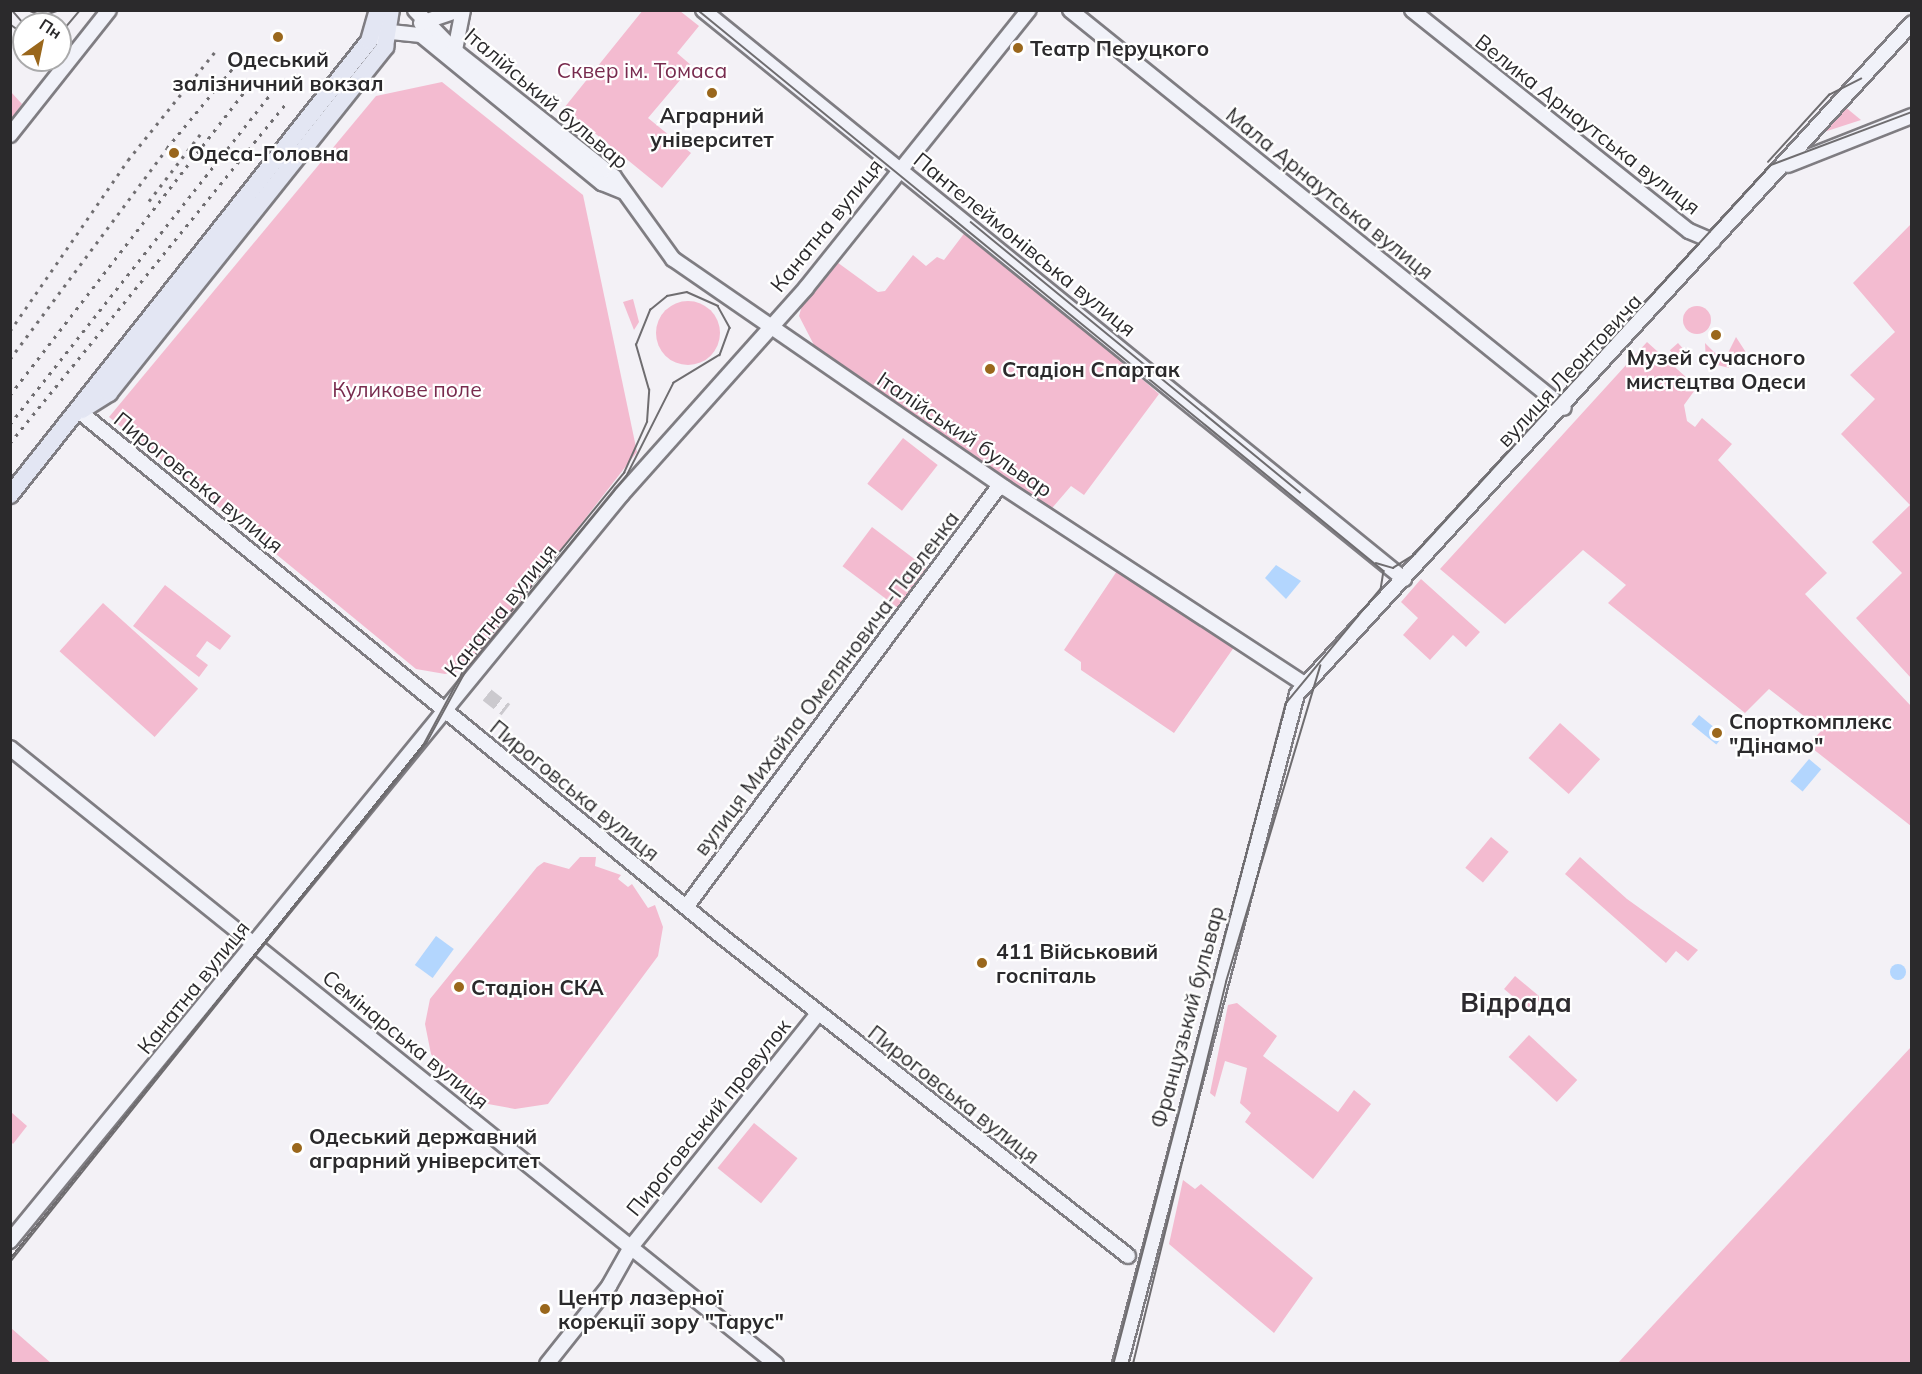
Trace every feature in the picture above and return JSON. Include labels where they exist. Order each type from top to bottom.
[{"type":"main road","points":[[10,135],[109,10]]},
{"type":"main road","points":[[10,495],[80,412],[97,381],[369,41],[378,10]]},
{"type":"main road","points":[[391,10],[398,35]]},
{"type":"main road","name":"Італійський бульвар","points":[[415,10],[427,21],[454,56],[626,192],[673,259],[1000,485],[1304,684]]},
{"type":"main road","points":[[80,412],[109,393],[398,35],[427,21],[461,10],[454,56],[422,35],[398,35],[369,41]]},
{"type":"main road","name":"Пантелеймонівська вулиця","points":[[703,10],[1404,579]]},
{"type":"main road","name":"Канатна вулиця","points":[[10,1241],[445,712],[769,324],[806,288],[1029,10]]},
{"type":"main road","name":"Мала Арнаутська вулиця","points":[[1070,10],[1564,408]]},
{"type":"main road","name":"Велика Арнаутська вулиця","points":[[1412,10],[1689,231],[1713,241]]},
{"type":"main road","name":"вулиця Леонтовича","points":[[1304,684],[1564,408],[1911,23]]},
{"type":"main road","points":[[1780,170],[1833,144],[1911,116]]},
{"type":"main road","points":[[1817,128],[1819,140],[1833,144]]},
{"type":"main road","name":"Пироговська вулиця","points":[[80,412],[818,1014],[1143,1268]]},
{"type":"main road","name":"вулиця Михайла Омеляновича-Павленка","points":[[686,907],[1000,485]]},
{"type":"main road","name":"Французький бульвар","points":[[1120,1364],[1143,1268],[1245,882],[1304,684]]},
{"type":"main road","name":"Семінарська вулиця","points":[[10,748],[776,1364]]},
{"type":"main road","name":"Пироговський провулок","points":[[548,1364],[609,1286],[631,1247],[818,1014]]},
{"type":"green space","name":"Сквер ім. Томаса","points":[[643,10],[680,11],[699,26],[677,53],[692,66],[648,118],[691,153],[662,188],[564,108]]},
{"type":"green space","name":"Куликове поле","points":[[442,82],[583,195],[637,452],[468,669],[445,674],[416,669],[109,417],[376,96]]},
{"type":"green space","points":[[11,92],[22,104],[11,120]]},
{"type":"green space","points":[[1844,106],[1861,120],[1824,132],[1823,131]]},
{"type":"green space","points":[[1911,224],[1911,678],[1856,618],[1902,573],[1872,542],[1910,505],[1841,434],[1875,399],[1850,375],[1895,332],[1853,283]]},
{"type":"green space","name":"Стадіон Спартак","points":[[969,227],[1159,394],[1084,495],[1071,486],[1047,514],[814,345],[799,316],[807,288],[830,257],[878,292],[885,291],[913,255],[926,266],[937,257],[944,260]]},
{"type":"green space","points":[[633,299],[639,322],[634,330],[623,302]]},
{"type":"green space","points":[[682,301],[694,301],[711,310],[718,321],[720,333],[718,345],[711,356],[694,365],[682,365],[670,360],[661,351],[656,339],[656,327],[661,315],[670,306]]},
{"type":"green space","points":[[1697,306],[1707,310],[1711,320],[1707,330],[1697,334],[1687,330],[1683,320],[1687,310]]},
{"type":"green space","points":[[1736,337],[1747,354],[1728,357],[1729,368],[1706,362],[1705,343],[1718,356],[1727,355]]},
{"type":"green space","points":[[1647,342],[1697,387],[1684,405],[1687,421],[1695,427],[1702,418],[1732,444],[1718,460],[1827,573],[1805,594],[1911,706],[1911,826],[1808,745],[1822,730],[1769,689],[1745,713],[1608,603],[1626,585],[1583,550],[1505,624],[1440,569]]},
{"type":"green space","points":[[1678,343],[1686,352],[1678,359],[1670,350]]},
{"type":"green space","points":[[903,438],[938,465],[902,511],[867,484]]},
{"type":"green space","points":[[872,527],[934,574],[905,613],[843,566]]},
{"type":"green space","points":[[1121,565],[1237,643],[1174,733],[1081,670],[1081,662],[1064,650]]},
{"type":"green space","points":[[1421,579],[1480,632],[1466,647],[1453,635],[1430,660],[1403,635],[1418,618],[1401,602]]},
{"type":"green space","points":[[165,585],[231,636],[220,650],[207,641],[196,656],[208,665],[199,677],[133,626]]},
{"type":"green space","points":[[103,603],[198,689],[155,737],[60,651]]},
{"type":"green space","points":[[1560,723],[1600,759],[1569,794],[1529,758]]},
{"type":"green space","points":[[1491,837],[1509,852],[1483,882],[1465,868]]},
{"type":"green space","name":"Стадіон СКА","points":[[580,857],[596,857],[595,866],[621,875],[618,879],[628,887],[632,884],[648,908],[655,905],[663,927],[658,956],[548,1104],[515,1109],[477,1102],[453,1086],[431,1054],[425,1024],[430,999],[537,867],[544,862],[569,869]]},
{"type":"green space","points":[[1580,857],[1627,899],[1698,950],[1688,961],[1676,951],[1666,963],[1565,874]]},
{"type":"green space","points":[[1515,976],[1541,998],[1530,1011],[1504,989]]},
{"type":"green space","points":[[1237,1003],[1277,1036],[1263,1056],[1338,1112],[1354,1090],[1371,1104],[1313,1179],[1245,1122],[1251,1113],[1240,1103],[1247,1068],[1225,1061],[1215,1097],[1210,1093],[1228,1005]]},
{"type":"green space","points":[[1529,1035],[1577,1080],[1557,1102],[1509,1057]]},
{"type":"green space","points":[[1911,1047],[1911,1363],[1618,1363],[1741,1230]]},
{"type":"green space","points":[[11,1112],[27,1126],[13,1144],[11,1142]]},
{"type":"green space","points":[[754,1123],[798,1158],[761,1203],[717,1168]]},
{"type":"green space","points":[[1183,1180],[1195,1189],[1201,1184],[1313,1278],[1274,1333],[1169,1244]]},
{"type":"green space","points":[[11,1328],[51,1363],[11,1363]]},
{"type":"water","points":[[1276,565],[1301,581],[1286,599],[1265,578]]},
{"type":"water","points":[[1699,715],[1724,735],[1716,744],[1691,724]]},
{"type":"water","points":[[1809,759],[1821,769],[1803,791],[1790,781]]},
{"type":"water","points":[[436,936],[454,949],[433,978],[415,965]]},
{"type":"water","points":[[1898,964],[1904,966],[1906,972],[1904,978],[1898,980],[1892,978],[1890,972],[1892,966]]},
{"type":"tunnel","points":[[487,695],[506,710]]},
{"type":"tram line","points":[[28,10],[42,16],[61,10]]},
{"type":"tram line","points":[[72,20],[80,10]]},
{"type":"tram line","points":[[698,10],[1384,571],[1381,589],[1286,704],[1114,1364]]},
{"type":"tram line","points":[[1768,162],[1829,95],[1861,79]]},
{"type":"tram line","points":[[1376,563],[1393,568],[1415,554],[1771,165],[1912,112]]},
{"type":"tram line","points":[[971,222],[1300,492]]},
{"type":"tram line","points":[[10,1259],[424,744],[465,668],[624,473],[647,422],[649,390],[636,345],[650,310],[667,296],[687,292],[718,306],[730,328],[720,355],[674,383],[627,476],[468,668],[427,743],[10,1263]]},
{"type":"tram line","points":[[1133,1364],[1226,982],[1320,666]]},
{"type":"railway","points":[[10,331],[128,160],[218,48]]},
{"type":"railway","points":[[10,359],[167,148],[237,63]]},
{"type":"railway","points":[[10,395],[255,78]]},
{"type":"railway","points":[[10,424],[272,92]]},
{"type":"railway","points":[[10,443],[286,103]]},
{"type":"railway","points":[[149,201],[202,132]]},
{"type":"place","name":"Одеський залізничний вокзал","points":[[278,37]]},
{"type":"place","name":"Театр Перуцкого","points":[[1018,48]]},
{"type":"place","name":"Аграрний університет","points":[[712,93]]},
{"type":"place","name":"Одеса-Головна","points":[[174,153]]},
{"type":"place","name":"Музей сучасного мистецтва Одеси","points":[[1716,335]]},
{"type":"place","name":"Стадіон Спартак","points":[[990,369]]},
{"type":"place","name":"Спорткомплекс \"Дінамо\"","points":[[1717,733]]},
{"type":"place","name":"411 Військовий госпіталь","points":[[982,963]]},
{"type":"place","name":"Стадіон СКА","points":[[459,987]]},
{"type":"place","name":"Одеський державний аграрний університет","points":[[297,1148]]},
{"type":"place","name":"Центр лазерної корекції зору \"Тарус\"","points":[[545,1309]]},
{"type":"district","name":"Відрада","points":[[1516,1003]]}]
